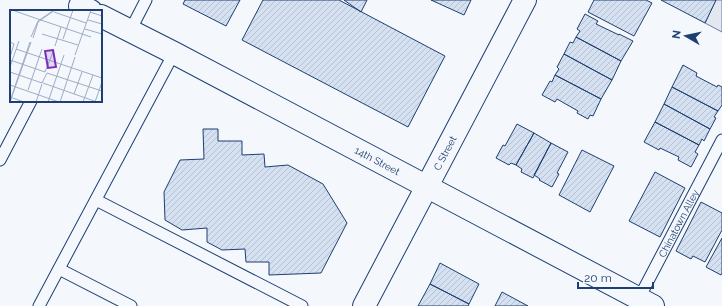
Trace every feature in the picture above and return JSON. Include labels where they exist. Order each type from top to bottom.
[{"type":"street","name":"C Street","points":[[364,306],[428,187],[525,0]]},
{"type":"street","name":"14th Street","points":[[102,17],[428,187],[642,303]]},
{"type":"lane","points":[[130,31],[146,0]]},
{"type":"lane","points":[[39,306],[174,53]]},
{"type":"lane","points":[[0,160],[30,102]]},
{"type":"lane","name":"Chinatown Alley","points":[[642,303],[722,140]]},
{"type":"lane","points":[[96,200],[302,306]]},
{"type":"lane","points":[[59,268],[132,306]]},
{"type":"shaded area","points":[[716,0],[722,0],[722,32],[705,23]]},
{"type":"building","points":[[185,0],[240,0],[226,26],[183,4]]},
{"type":"building","points":[[263,0],[339,0],[445,56],[408,127],[242,40]]},
{"type":"building","points":[[344,0],[367,0],[361,12]]},
{"type":"building","points":[[431,0],[471,0],[464,15]]},
{"type":"building","points":[[594,0],[646,0],[652,3],[634,36],[588,12]]},
{"type":"building","points":[[661,0],[716,0],[705,23]]},
{"type":"building","points":[[585,14],[598,21],[596,24],[633,41],[621,61],[576,37],[580,31],[577,29]]},
{"type":"building","points":[[576,37],[621,61],[612,80],[564,54],[570,42],[573,43]]},
{"type":"building","points":[[564,54],[612,80],[601,99],[555,75],[559,69],[557,67]]},
{"type":"building","points":[[683,65],[697,73],[696,76],[717,87],[718,85],[722,87],[722,105],[718,111],[672,87]]},
{"type":"building","points":[[555,75],[601,99],[593,116],[590,115],[588,119],[577,113],[578,111],[557,99],[555,102],[542,95],[550,81],[552,82]]},
{"type":"building","points":[[672,87],[718,111],[714,117],[716,118],[710,129],[664,104]]},
{"type":"building","points":[[664,104],[710,129],[704,141],[702,139],[699,145],[655,122]]},
{"type":"building","points":[[655,122],[699,145],[695,152],[698,154],[691,167],[678,160],[679,157],[660,148],[659,150],[644,142]]},
{"type":"building","points":[[517,124],[534,133],[516,165],[511,163],[509,165],[496,158],[503,145],[505,146]]},
{"type":"building","points":[[203,129],[218,129],[218,141],[242,141],[242,155],[264,154],[265,167],[288,165],[323,184],[347,223],[321,273],[269,275],[269,262],[246,262],[245,249],[222,250],[207,242],[207,228],[182,230],[165,220],[164,192],[180,160],[204,159]]},
{"type":"building","points":[[534,133],[551,143],[533,178],[521,172],[522,169],[516,165]]},
{"type":"building","points":[[551,143],[568,152],[557,173],[559,174],[552,187],[539,180],[540,179],[534,175]]},
{"type":"building","points":[[582,150],[614,166],[590,212],[559,195]]},
{"type":"building","points":[[655,172],[685,188],[660,237],[629,221]]},
{"type":"building","points":[[701,202],[722,213],[722,230],[705,262],[693,256],[691,259],[676,251]]},
{"type":"building","points":[[722,238],[722,273],[721,275],[706,267]]},
{"type":"building","points":[[440,263],[479,284],[469,304],[430,284]]},
{"type":"building","points":[[430,284],[469,304],[468,306],[418,306]]},
{"type":"building","points":[[502,292],[528,306],[495,306]]}]
